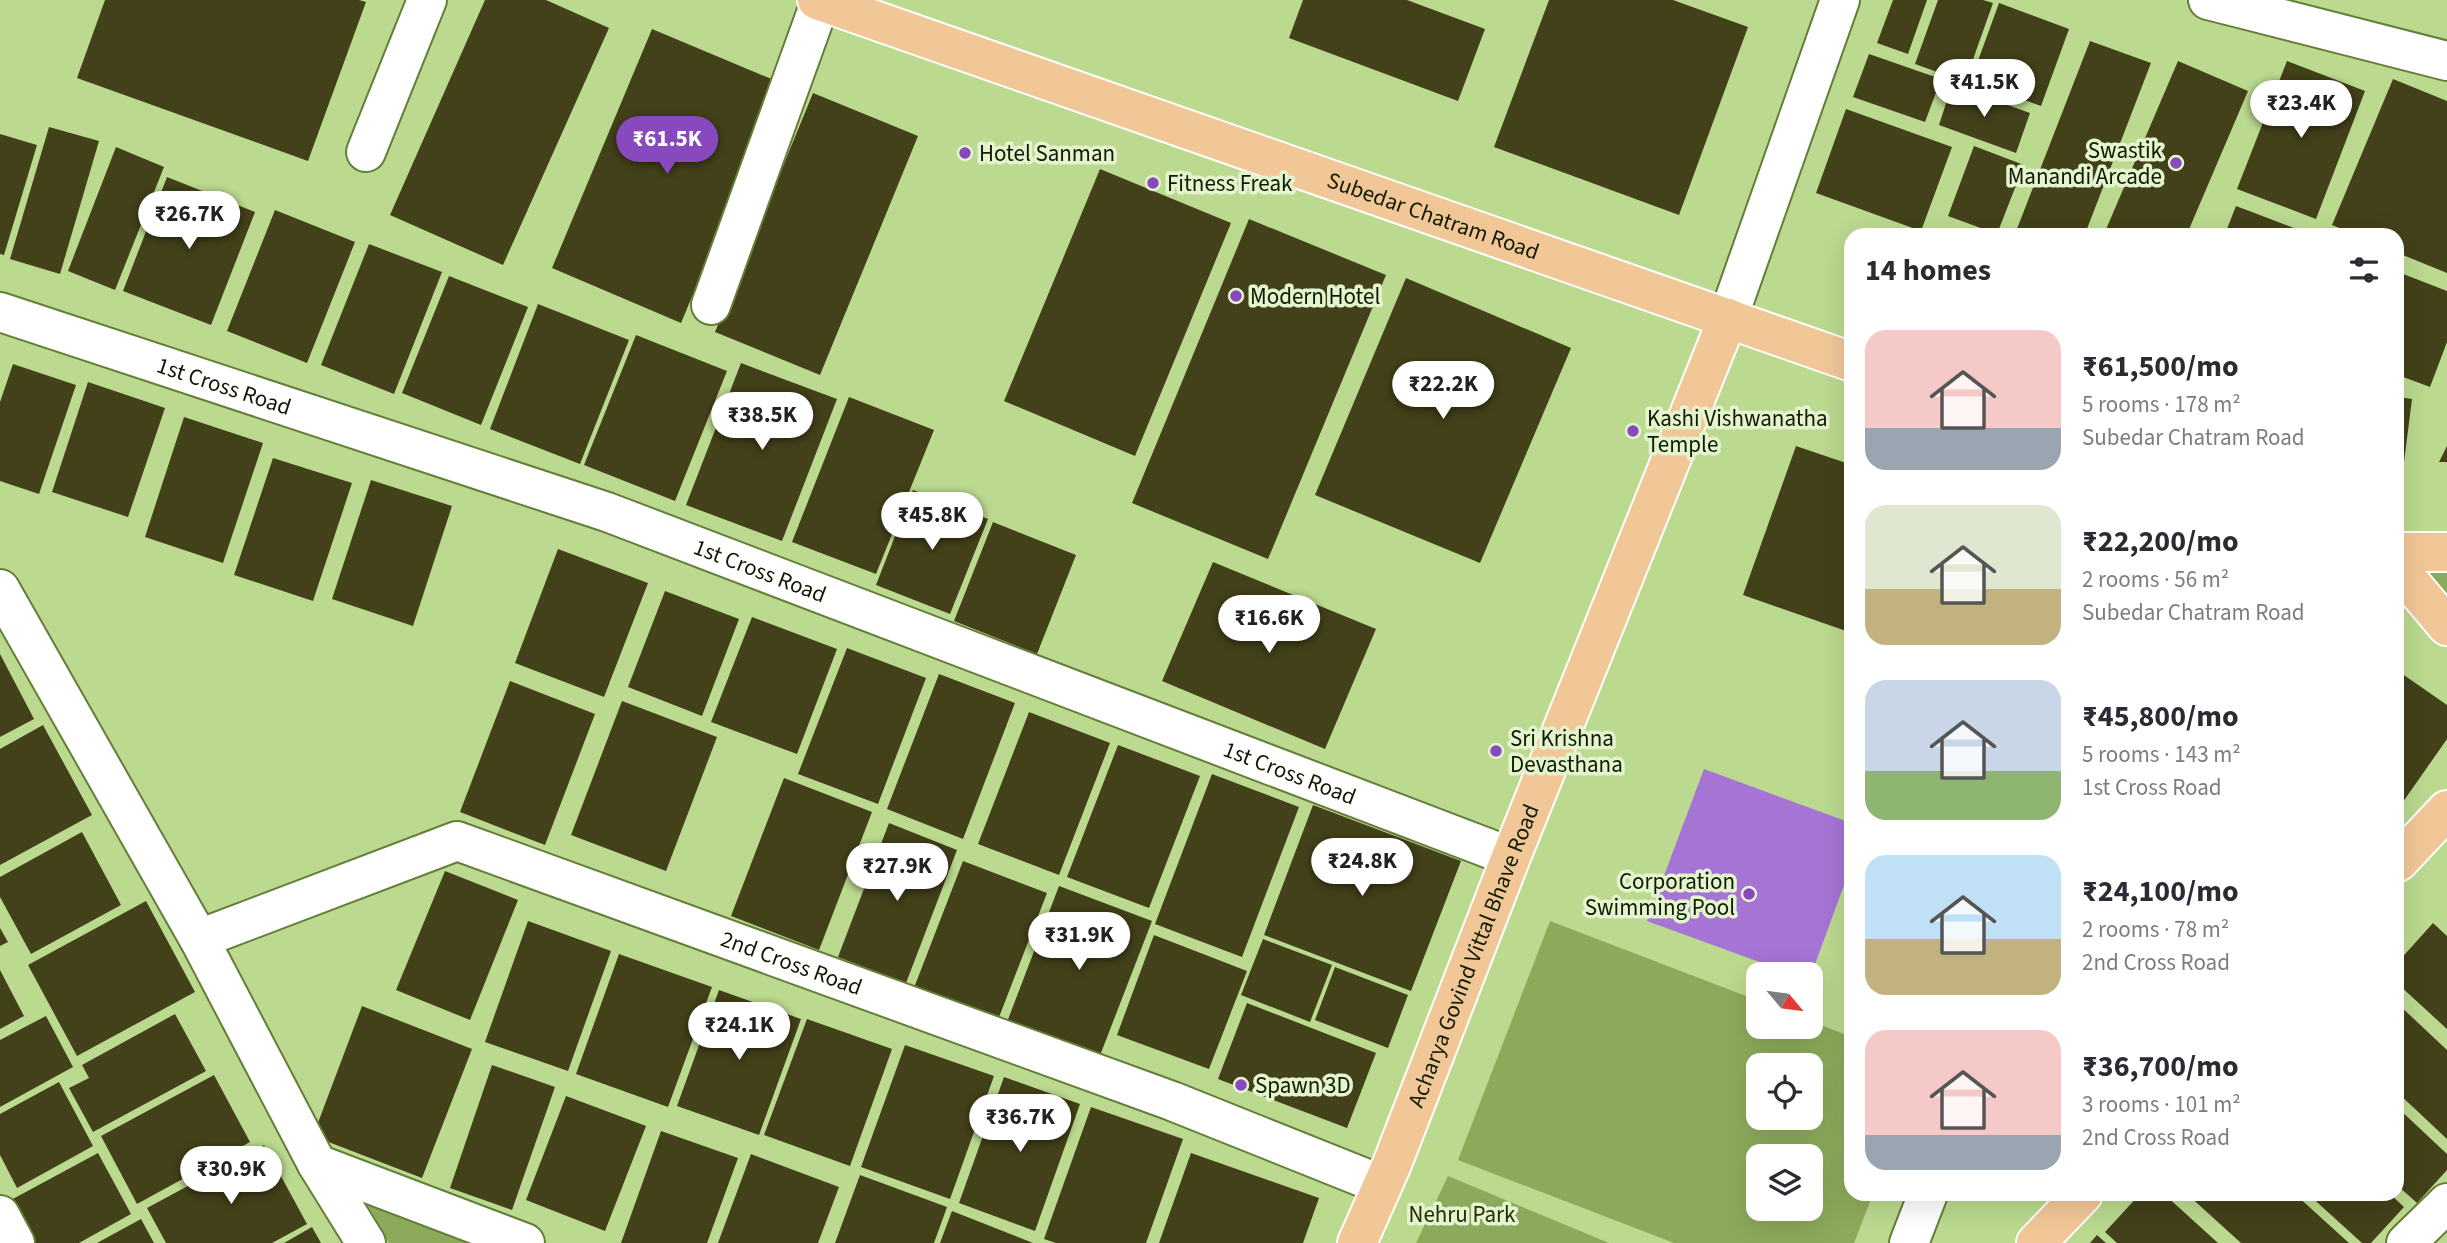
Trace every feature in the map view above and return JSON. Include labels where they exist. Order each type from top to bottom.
[{"type":"main road","name":"Subedar Chatram Road","points":[[820,1],[1844,359]]},
{"type":"main road","name":"Acharya Govind Vittal Bhave Road","points":[[1356,1243],[1382,1185],[1728,318]]},
{"type":"main road","points":[[2404,552],[2447,552]]},
{"type":"main road","points":[[2404,575],[2447,626]]},
{"type":"main road","points":[[2404,856],[2447,810]]},
{"type":"main road","points":[[2036,1243],[2076,1201]]},
{"type":"street","points":[[366,152],[427,0]]},
{"type":"street","points":[[1728,318],[1840,0]]},
{"type":"street","points":[[2208,0],[2447,61]]},
{"type":"street","points":[[711,305],[820,1]]},
{"type":"street","name":"1st Cross Road","points":[[0,312],[607,512],[1511,857]]},
{"type":"street","points":[[0,589],[199,939],[317,1164],[366,1243]]},
{"type":"street","name":"2nd Cross Road","points":[[199,939],[457,841],[1172,1101],[1382,1185]]},
{"type":"street","points":[[317,1164],[525,1243]]},
{"type":"street","points":[[1909,1243],[1925,1201]]},
{"type":"street","points":[[2406,1243],[2447,1203]]},
{"type":"street","points":[[0,1214],[15,1243]]},
{"type":"green space","points":[[2411,565],[2447,565],[2447,611]]},
{"type":"green space","points":[[1550,921],[1746,996],[1746,1040],[1824,1040],[1824,1026],[1844,1034],[1844,1201],[1870,1201],[1854,1243],[1674,1243],[1458,1160]]},
{"type":"green space","name":"Nehru Park","points":[[1448,1176],[1609,1243],[1416,1243]]},
{"type":"green space","points":[[364,1199],[474,1243],[389,1243]]},
{"type":"shaded area","name":"Corporation Swimming Pool","points":[[1704,769],[1844,820],[1844,885],[1816,962],[1759,962],[1647,921]]},
{"type":"building","points":[[105,0],[366,2],[308,161],[77,78]]},
{"type":"building","points":[[485,0],[546,0],[609,28],[503,265],[390,215]]},
{"type":"building","points":[[1303,0],[1407,0],[1485,29],[1458,101],[1289,38]]},
{"type":"building","points":[[1549,0],[1673,0],[1748,27],[1679,215],[1494,147]]},
{"type":"building","points":[[1893,0],[1927,0],[1908,54],[1877,43]]},
{"type":"building","points":[[1938,0],[1983,0],[1993,3],[1965,82],[1915,64]]},
{"type":"building","points":[[1999,3],[2069,29],[2041,106],[1971,80]]},
{"type":"building","points":[[652,29],[781,83],[681,323],[552,268]]},
{"type":"building","points":[[2090,41],[2151,63],[2087,228],[2017,228]]},
{"type":"building","points":[[1869,54],[1941,79],[1925,122],[1853,97]]},
{"type":"building","name":"Swastik Manandi Arcade","points":[[2178,61],[2248,91],[2190,228],[2107,228]]},
{"type":"building","points":[[2287,61],[2365,91],[2316,219],[2237,189]]},
{"type":"building","points":[[2393,79],[2447,101],[2447,273],[2404,255],[2404,228],[2339,228],[2332,225]]},
{"type":"building","points":[[1952,85],[2030,113],[2016,153],[1939,125]]},
{"type":"building","points":[[813,93],[918,136],[820,375],[715,332]]},
{"type":"building","points":[[1846,109],[1952,147],[1922,228],[1913,228],[1816,193]]},
{"type":"building","points":[[49,127],[99,141],[60,274],[10,259]]},
{"type":"building","points":[[0,134],[37,145],[4,255],[0,254]]},
{"type":"building","points":[[1974,146],[2024,165],[1999,228],[1981,228],[1948,216]]},
{"type":"building","points":[[116,147],[164,167],[115,290],[68,271]]},
{"type":"building","points":[[1100,169],[1231,223],[1135,456],[1004,401]]},
{"type":"building","points":[[167,177],[255,212],[211,325],[123,291]]},
{"type":"building","points":[[2236,206],[2294,228],[2227,228]]},
{"type":"building","points":[[275,210],[355,242],[307,363],[227,331]]},
{"type":"building","points":[[1249,219],[1386,275],[1268,559],[1132,503]]},
{"type":"building","points":[[369,244],[442,272],[394,394],[321,365]]},
{"type":"building","points":[[2404,274],[2447,291],[2447,342],[2430,387],[2404,377]]},
{"type":"building","points":[[449,276],[528,307],[481,425],[402,393]]},
{"type":"building","points":[[1406,278],[1571,348],[1480,563],[1315,495]]},
{"type":"building","points":[[538,304],[629,340],[580,464],[490,429]]},
{"type":"building","points":[[636,335],[727,371],[675,501],[584,465]]},
{"type":"building","points":[[741,363],[837,399],[782,541],[686,505]]},
{"type":"building","points":[[13,364],[76,385],[39,494],[0,481],[0,402]]},
{"type":"building","points":[[88,382],[165,408],[128,517],[52,492]]},
{"type":"building","points":[[849,397],[934,430],[876,574],[792,542]]},
{"type":"building","points":[[2404,398],[2412,399],[2404,462]]},
{"type":"building","points":[[184,417],[263,443],[223,563],[145,537]]},
{"type":"building","points":[[1796,446],[1844,462],[1844,630],[1743,595]]},
{"type":"building","points":[[2447,446],[2447,462],[2439,462]]},
{"type":"building","points":[[273,458],[352,483],[313,601],[234,575]]},
{"type":"building","points":[[371,480],[452,506],[413,626],[332,599]]},
{"type":"building","points":[[913,490],[988,519],[950,614],[876,585]]},
{"type":"building","points":[[993,522],[1076,555],[1037,654],[954,621]]},
{"type":"building","points":[[558,549],[648,583],[604,697],[515,663]]},
{"type":"building","points":[[1213,562],[1376,629],[1325,749],[1162,681]]},
{"type":"building","points":[[665,591],[739,619],[702,716],[628,687]]},
{"type":"building","points":[[752,617],[837,649],[797,754],[711,722]]},
{"type":"building","points":[[847,648],[926,678],[878,804],[798,774]]},
{"type":"building","points":[[0,654],[34,719],[0,737]]},
{"type":"building","points":[[939,674],[1015,703],[963,839],[887,809]]},
{"type":"building","points":[[2404,675],[2447,705],[2447,739],[2404,800]]},
{"type":"building","points":[[510,681],[595,714],[545,845],[460,812]]},
{"type":"building","points":[[622,701],[717,737],[666,871],[571,835]]},
{"type":"building","points":[[1029,712],[1110,743],[1059,875],[978,844]]},
{"type":"building","points":[[43,725],[92,815],[0,865],[0,749]]},
{"type":"building","points":[[1118,745],[1200,776],[1149,908],[1067,877]]},
{"type":"building","points":[[1212,774],[1299,807],[1242,957],[1155,924]]},
{"type":"building","points":[[784,778],[872,812],[819,950],[731,916]]},
{"type":"building","points":[[1313,805],[1461,861],[1411,991],[1264,935]]},
{"type":"building","points":[[889,823],[957,850],[906,983],[838,957]]},
{"type":"building","points":[[82,832],[121,905],[31,954],[0,897],[0,877]]},
{"type":"building","points":[[963,861],[1047,893],[996,1025],[912,993]]},
{"type":"building","points":[[445,871],[518,900],[470,1020],[396,990]]},
{"type":"building","points":[[1059,886],[1152,921],[1099,1058],[1007,1022]]},
{"type":"building","points":[[146,901],[195,992],[77,1056],[28,965]]},
{"type":"building","points":[[528,921],[611,951],[568,1071],[485,1042]]},
{"type":"building","points":[[2433,923],[2447,936],[2447,1029],[2404,990],[2404,955]]},
{"type":"building","points":[[0,928],[8,942],[0,946]]},
{"type":"building","points":[[1154,935],[1247,971],[1209,1069],[1117,1035]]},
{"type":"building","points":[[1263,939],[1332,965],[1310,1022],[1241,995]]},
{"type":"building","points":[[619,954],[712,987],[668,1107],[576,1074]]},
{"type":"building","points":[[1335,967],[1408,995],[1388,1048],[1315,1020]]},
{"type":"building","points":[[0,970],[24,1016],[0,1029]]},
{"type":"building","points":[[719,990],[801,1019],[759,1135],[677,1106]]},
{"type":"building","points":[[1247,1003],[1376,1053],[1347,1128],[1218,1079]]},
{"type":"building","points":[[362,1006],[472,1049],[422,1178],[313,1136]]},
{"type":"building","points":[[2404,1010],[2447,1050],[2447,1139],[2404,1099]]},
{"type":"building","points":[[175,1014],[206,1071],[93,1132],[69,1088],[89,1078],[82,1065]]},
{"type":"building","points":[[46,1016],[73,1067],[0,1107],[0,1040]]},
{"type":"building","points":[[807,1019],[892,1049],[850,1166],[764,1135]]},
{"type":"building","points":[[905,1045],[994,1076],[950,1199],[861,1167]]},
{"type":"building","points":[[492,1065],[555,1087],[512,1210],[450,1188]]},
{"type":"building","points":[[214,1075],[250,1142],[137,1204],[101,1136]]},
{"type":"building","points":[[1004,1077],[1080,1104],[1035,1231],[959,1203]]},
{"type":"building","points":[[59,1082],[93,1146],[17,1188],[0,1155],[0,1114]]},
{"type":"building","points":[[566,1096],[646,1126],[605,1231],[526,1200]]},
{"type":"building","points":[[1091,1107],[1183,1139],[1146,1243],[1056,1243],[1044,1239]]},
{"type":"building","points":[[2404,1114],[2447,1154],[2447,1170],[2417,1203],[2404,1191]]},
{"type":"building","points":[[661,1131],[738,1158],[707,1243],[621,1243]]},
{"type":"building","points":[[264,1145],[307,1224],[272,1243],[166,1243],[147,1208]]},
{"type":"building","points":[[98,1153],[131,1214],[79,1243],[31,1243],[9,1201]]},
{"type":"building","points":[[1191,1153],[1319,1198],[1303,1243],[1159,1243]]},
{"type":"building","points":[[751,1154],[839,1187],[818,1243],[718,1243]]},
{"type":"building","points":[[860,1175],[947,1207],[934,1243],[835,1243]]},
{"type":"building","points":[[2134,1201],[2172,1201],[2218,1243],[2117,1243],[2105,1232]]},
{"type":"building","points":[[2195,1201],[2303,1201],[2349,1243],[2241,1243]]},
{"type":"building","points":[[2316,1201],[2398,1201],[2404,1207],[2371,1243],[2362,1243]]},
{"type":"building","points":[[952,1211],[1033,1243],[940,1243]]},
{"type":"building","points":[[141,1219],[154,1243],[97,1243]]},
{"type":"building","points":[[312,1227],[321,1243],[284,1243]]},
{"type":"building","points":[[2097,1235],[2106,1243],[2090,1243]]},
{"type":"place","name":"Hotel Sanman","points":[[965,153]]},
{"type":"place","name":"Swastik Manandi Arcade","points":[[2176,163]]},
{"type":"place","name":"Fitness Freak","points":[[1153,183]]},
{"type":"place","name":"Modern Hotel","points":[[1236,296]]},
{"type":"place","name":"Kashi Vishwanatha Temple","points":[[1633,431]]},
{"type":"place","name":"Sri Krishna Devasthana","points":[[1496,751]]},
{"type":"place","name":"Corporation Swimming Pool","points":[[1749,894]]},
{"type":"place","name":"Spawn 3D","points":[[1241,1085]]}]
